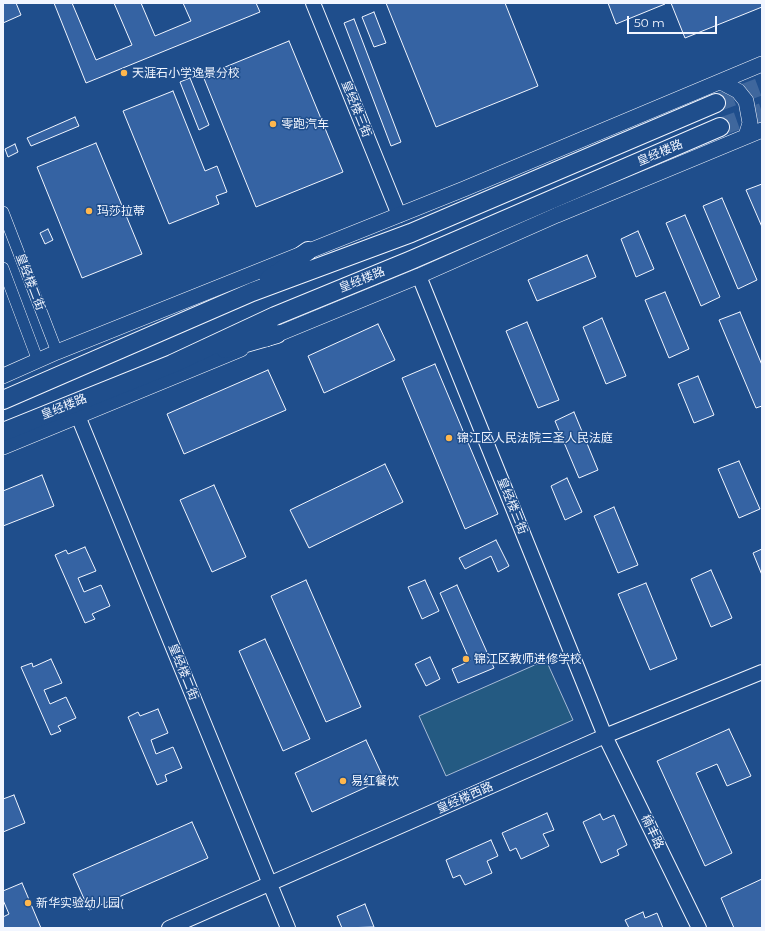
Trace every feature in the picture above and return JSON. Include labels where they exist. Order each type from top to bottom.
[{"type":"highway","name":"皇经楼路","points":[[3,400],[252,292],[411,234],[716,103]]},
{"type":"highway","name":"皇经楼路","points":[[3,432],[172,364],[275,316],[409,261],[720,128]]},
{"type":"highway","points":[[252,292],[308,251]]},
{"type":"highway","points":[[172,364],[277,334]]},
{"type":"main road","points":[[3,376],[57,352],[399,215],[762,64]]},
{"type":"main road","points":[[720,82],[738,91],[746,101],[750,123],[746,136]]},
{"type":"main road","points":[[3,447],[419,276],[557,215],[684,164],[762,130]]},
{"type":"street","name":"皇经楼三街","points":[[314,3],[399,215]]},
{"type":"street","name":"皇经楼二街","points":[[3,212],[57,352]]},
{"type":"street","name":"皇经楼二街","points":[[3,268],[38,361]]},
{"type":"street","name":"皇经楼三街","points":[[419,276],[606,736]]},
{"type":"street","name":"皇经楼二街","points":[[78,416],[288,928]]},
{"type":"street","name":"皇经楼西路","points":[[169,928],[270,885],[606,736],[762,672]]},
{"type":"street","name":"楠丰路","points":[[606,736],[698,928]]},
{"type":"shaded area","points":[[546,660],[573,720],[446,776],[419,716]]},
{"type":"building","points":[[3,3],[16,3],[21,15],[3,23]]},
{"type":"building","points":[[54,3],[72,3],[96,60],[132,45],[114,3],[141,3],[155,36],[191,21],[183,3],[256,3],[260,12],[86,83]]},
{"type":"building","points":[[386,3],[505,3],[538,86],[436,127]]},
{"type":"building","points":[[608,3],[664,3],[665,4],[616,24]]},
{"type":"building","points":[[671,3],[762,3],[762,7],[685,38]]},
{"type":"building","points":[[374,12],[386,43],[374,47],[362,17]]},
{"type":"building","points":[[354,19],[401,142],[391,146],[344,23]]},
{"type":"building","name":"零跑汽车","points":[[289,41],[343,172],[256,207],[203,76]]},
{"type":"building","points":[[190,78],[209,125],[199,130],[180,82]]},
{"type":"building","points":[[173,91],[205,171],[217,166],[227,192],[216,196],[219,204],[169,224],[123,111]]},
{"type":"building","points":[[75,117],[79,126],[31,146],[27,138]]},
{"type":"building","name":"玛莎拉蒂","points":[[96,143],[142,254],[82,278],[37,167]]},
{"type":"building","points":[[15,144],[18,152],[8,157],[5,149]]},
{"type":"building","points":[[762,184],[762,227],[746,190]]},
{"type":"building","points":[[722,198],[757,280],[738,289],[703,206]]},
{"type":"building","points":[[685,215],[720,297],[701,306],[666,223]]},
{"type":"building","points":[[48,229],[53,240],[45,244],[40,233]]},
{"type":"building","points":[[638,231],[654,269],[636,277],[621,239]]},
{"type":"building","points":[[587,255],[596,277],[537,301],[528,280]]},
{"type":"building","points":[[665,292],[689,349],[669,358],[645,300]]},
{"type":"building","points":[[740,312],[762,365],[762,406],[756,408],[719,320]]},
{"type":"building","points":[[602,318],[626,376],[606,384],[583,327]]},
{"type":"building","points":[[527,322],[559,400],[538,408],[506,331]]},
{"type":"building","points":[[378,324],[395,360],[324,393],[308,356]]},
{"type":"building","points":[[435,364],[498,514],[465,529],[402,378]]},
{"type":"building","points":[[268,370],[286,410],[184,454],[167,414]]},
{"type":"building","points":[[698,376],[714,415],[694,423],[678,384]]},
{"type":"building","points":[[574,412],[598,470],[579,478],[555,421]]},
{"type":"building","points":[[739,461],[760,509],[739,518],[718,469]]},
{"type":"building","points":[[385,464],[403,502],[309,548],[290,510]]},
{"type":"building","points":[[42,475],[54,506],[3,526],[3,491]]},
{"type":"building","points":[[567,478],[582,512],[565,520],[551,486]]},
{"type":"building","points":[[214,485],[246,557],[212,572],[180,500]]},
{"type":"building","points":[[614,507],[638,565],[618,573],[594,516]]},
{"type":"building","points":[[496,540],[509,566],[498,572],[491,556],[465,569],[459,558]]},
{"type":"building","points":[[85,547],[96,571],[78,578],[84,592],[101,585],[110,606],[92,614],[95,619],[85,623],[55,555],[66,550],[68,554]]},
{"type":"building","points":[[762,549],[762,575],[753,553]]},
{"type":"building","points":[[711,570],[732,618],[711,627],[691,579]]},
{"type":"building","points":[[306,580],[361,707],[326,722],[271,596]]},
{"type":"building","points":[[425,580],[439,611],[422,619],[408,587]]},
{"type":"building","points":[[646,583],[677,659],[650,670],[618,594]]},
{"type":"building","points":[[457,585],[494,668],[458,683],[452,669],[470,661],[440,593]]},
{"type":"building","points":[[265,639],[310,739],[283,751],[239,651]]},
{"type":"building","points":[[430,657],[440,679],[426,686],[415,664]]},
{"type":"building","points":[[51,659],[62,683],[44,690],[50,704],[66,697],[76,718],[58,726],[61,731],[51,735],[21,667],[32,663],[33,667]]},
{"type":"building","points":[[158,709],[168,733],[151,740],[156,754],[173,747],[182,768],[165,775],[167,781],[157,785],[128,717],[138,712],[140,716]]},
{"type":"building","points":[[729,729],[751,776],[727,786],[717,764],[696,773],[732,853],[705,866],[657,761]]},
{"type":"building","points":[[366,740],[384,779],[312,812],[295,773]]},
{"type":"building","points":[[14,795],[25,823],[3,832],[3,799]]},
{"type":"building","points":[[547,813],[554,830],[543,834],[549,846],[521,859],[516,848],[510,851],[502,833]]},
{"type":"building","points":[[600,814],[603,820],[614,815],[627,845],[617,850],[619,855],[601,863],[583,822]]},
{"type":"building","points":[[192,822],[208,858],[89,910],[73,874]]},
{"type":"building","points":[[491,840],[498,856],[487,861],[492,873],[465,885],[460,875],[453,878],[446,860]]},
{"type":"building","points":[[762,879],[762,928],[734,928],[721,898]]},
{"type":"building","points":[[22,883],[41,928],[3,928],[3,917],[9,914],[3,900],[3,891]]},
{"type":"building","points":[[365,904],[374,927],[342,928],[337,916]]},
{"type":"building","points":[[643,912],[645,918],[657,913],[663,928],[629,928],[625,920]]},
{"type":"tunnel","points":[[716,103],[762,86]]},
{"type":"tunnel","points":[[720,127],[762,112]]},
{"type":"place","name":"天涯石小学逸景分校","points":[[124,73]]},
{"type":"place","name":"零跑汽车","points":[[273,124]]},
{"type":"place","name":"玛莎拉蒂","points":[[89,211]]},
{"type":"place","name":"锦江区人民法院三圣人民法庭","points":[[449,438]]},
{"type":"place","name":"锦江区教师进修学校","points":[[466,659]]},
{"type":"place","name":"易红餐饮","points":[[343,781]]},
{"type":"place","name":"新华实验幼儿园(","points":[[28,903]]}]
